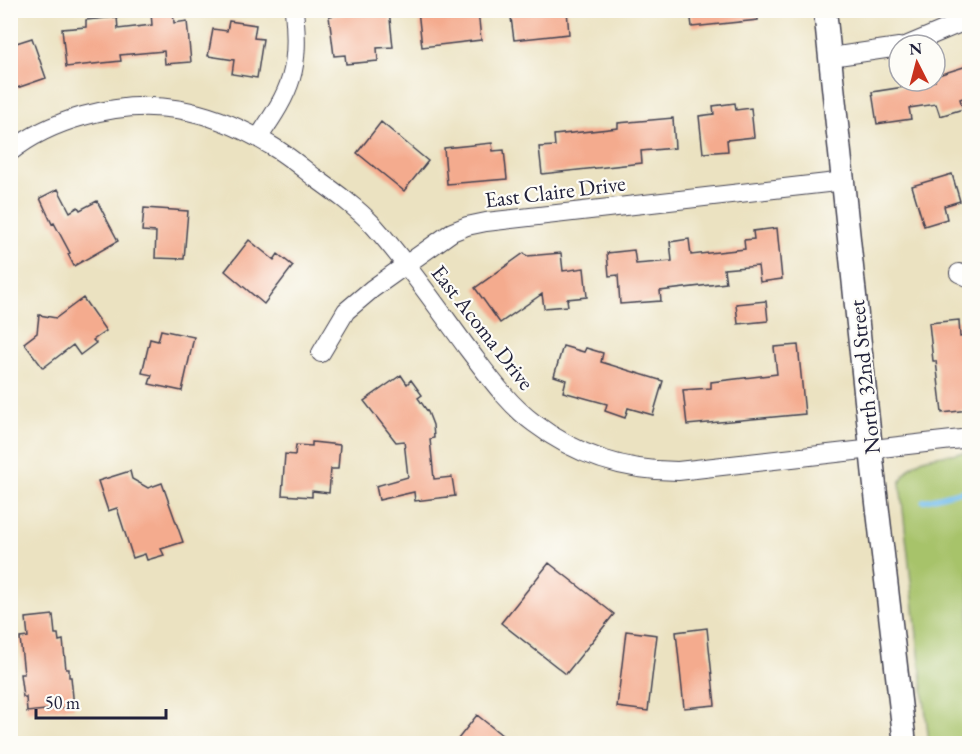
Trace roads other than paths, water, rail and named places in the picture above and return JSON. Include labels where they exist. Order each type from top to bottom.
[{"type":"main road","name":"North 32nd Street","points":[[825,10],[905,744]]},
{"type":"street","points":[[258,138],[291,83],[296,61],[297,37],[294,10]]},
{"type":"street","points":[[937,33],[969,20]]},
{"type":"street","points":[[831,57],[887,49]]},
{"type":"street","name":"East Acoma Drive","points":[[10,152],[54,126],[102,110],[131,105],[183,110],[214,117],[258,138],[353,206],[373,225],[513,406],[556,439],[597,458],[623,466],[656,471],[678,471],[969,438]]},
{"type":"street","name":"East Claire Drive","points":[[321,353],[346,311],[405,265],[452,232],[467,226],[845,181]]},
{"type":"waterway","points":[[923,501],[970,489]]}]
